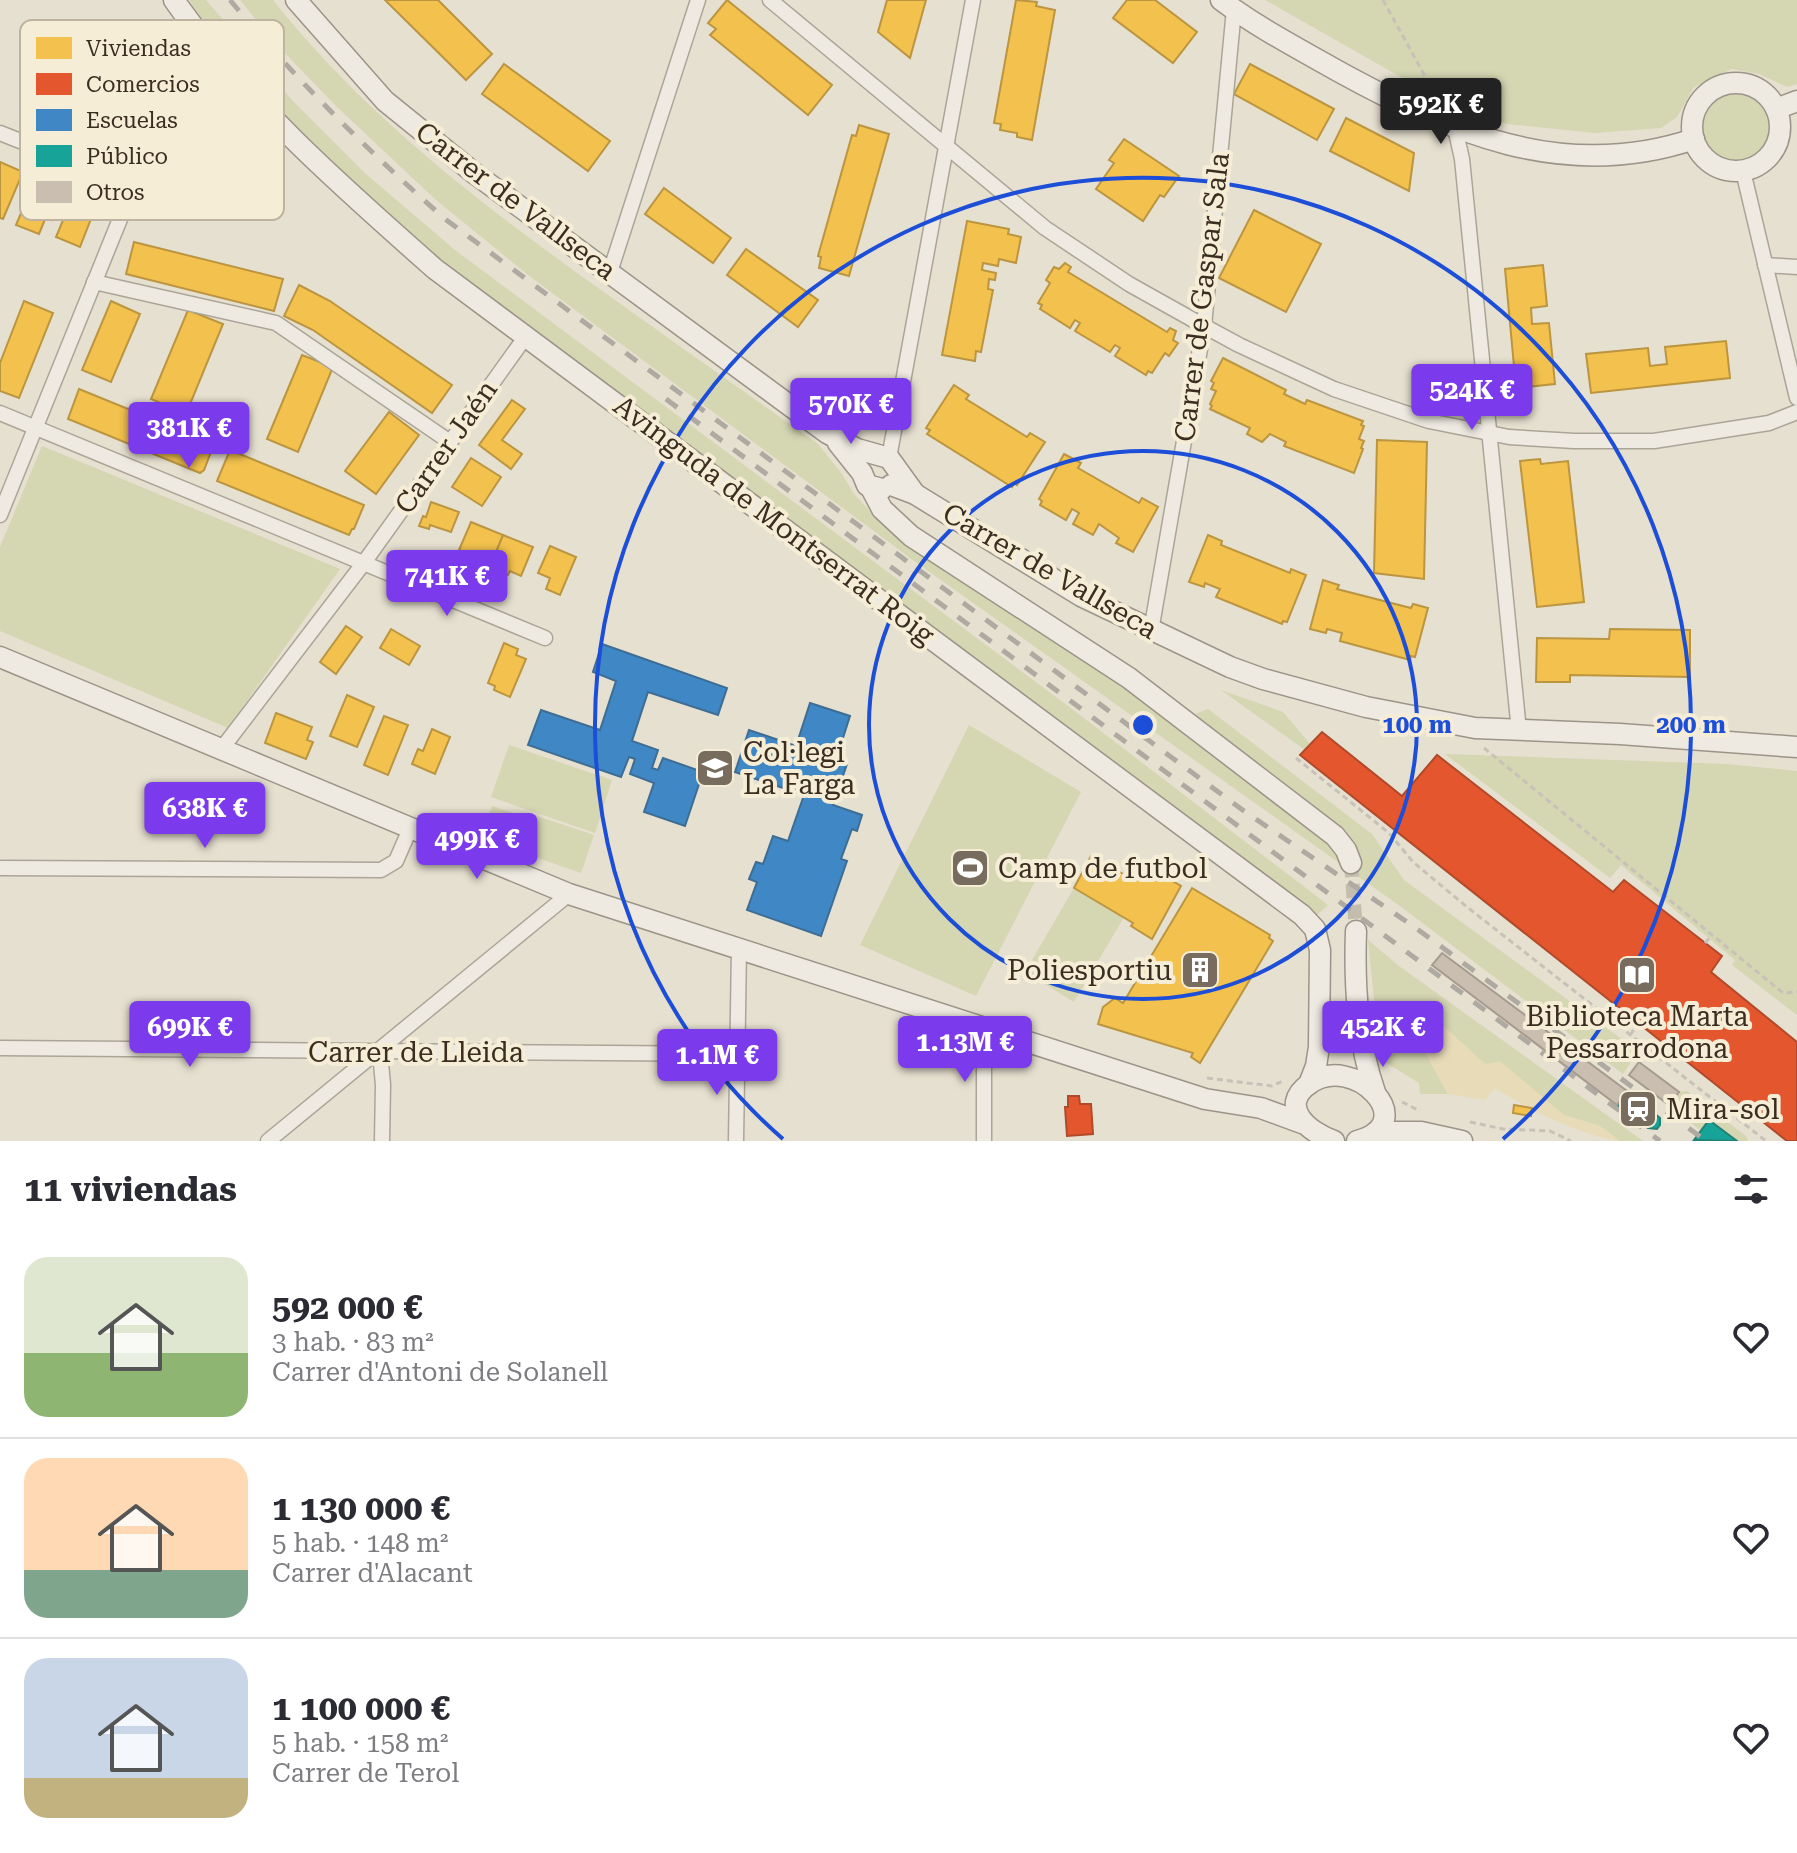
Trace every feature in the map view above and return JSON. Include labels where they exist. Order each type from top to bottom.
[{"type":"street","name":"Avinguda de Montserrat Roig","points":[[174,0],[188,20]]},
{"type":"street","name":"Carrer de Vallseca","points":[[296,0],[385,101],[474,173],[832,437],[857,449],[882,473],[1081,596],[1151,631],[1263,679],[1366,707],[1475,728],[1620,734],[1797,747]]},
{"type":"street","points":[[610,272],[698,0]]},
{"type":"street","points":[[770,0],[1045,228],[1129,284],[1204,326],[1334,389],[1429,421],[1492,433],[1574,441],[1654,441],[1769,423],[1797,412]]},
{"type":"street","points":[[973,0],[882,473],[882,509],[911,536],[1129,678],[1314,818],[1346,850],[1351,863]]},
{"type":"street","points":[[1228,5],[1364,85],[1455,128],[1504,144],[1573,155],[1621,155],[1661,150],[1694,139]]},
{"type":"street","name":"Carrer de Gaspar Sala","points":[[1151,631],[1204,326],[1228,5]]},
{"type":"street","points":[[1724,85],[1751,86],[1764,93],[1776,109],[1780,124],[1778,143],[1764,162],[1743,171],[1717,167],[1705,158],[1694,139],[1693,121],[1698,106],[1704,97],[1724,85]]},
{"type":"street","points":[[1776,109],[1797,101]]},
{"type":"street","points":[[1455,128],[1462,159],[1492,433],[1519,731]]},
{"type":"street","name":"Avinguda de Montserrat Roig","points":[[284,129],[348,192],[435,269],[1302,915],[1315,929],[1320,950],[1319,1047],[1316,1066],[1303,1082],[1297,1103],[1302,1123]]},
{"type":"street","points":[[0,133],[20,141]]},
{"type":"street","points":[[1743,171],[1797,398]]},
{"type":"street","points":[[0,515],[120,220]]},
{"type":"street","points":[[1765,265],[1797,267]]},
{"type":"street","points":[[94,282],[276,323],[450,442]]},
{"type":"street","name":"Carrer Jaén","points":[[220,751],[363,564],[526,336]]},
{"type":"street","points":[[0,413],[545,638]]},
{"type":"street","points":[[0,657],[569,894],[1205,1099],[1261,1108],[1302,1123],[1326,1140]]},
{"type":"street","points":[[0,868],[381,870],[396,861],[410,829]]},
{"type":"street","points":[[268,1141],[569,894]]},
{"type":"street","points":[[1356,931],[1361,1044],[1386,1100],[1382,1125],[1367,1137]]},
{"type":"street","points":[[736,1141],[739,947]]},
{"type":"street","points":[[984,1027],[984,1141]]},
{"type":"street","points":[[1346,1077],[1361,1044]]},
{"type":"street","points":[[1319,1047],[1325,1061],[1346,1077],[1462,1141]]},
{"type":"street","name":"Carrer de Lleida","points":[[0,1048],[736,1054]]},
{"type":"street","points":[[380,1052],[382,1141]]},
{"type":"street","points":[[1261,1108],[1303,1082],[1346,1077]]},
{"type":"street","points":[[1367,1137],[1425,1123]]},
{"type":"path","points":[[1383,0],[1455,128]]},
{"type":"path","points":[[1475,728],[1481,746],[1783,993],[1797,992]]},
{"type":"path","points":[[1296,758],[1389,833],[1424,871],[1766,1141]]},
{"type":"path","points":[[1705,943],[1712,935]]},
{"type":"path","points":[[1630,1035],[1638,1024]]},
{"type":"path","points":[[1203,1077],[1272,1086],[1303,1082]]},
{"type":"path","points":[[1386,1100],[1412,1109],[1425,1123]]},
{"type":"path","points":[[1458,1120],[1503,1129],[1550,1131],[1571,1141]]},
{"type":"green space","points":[[189,0],[206,0],[223,20],[204,20]]},
{"type":"green space","points":[[240,0],[273,0],[349,85],[477,198],[818,444],[854,494],[888,530],[980,594],[1176,721],[1208,709],[1372,834],[1404,880],[1638,1051],[1623,1074],[1404,909],[917,563],[532,278],[436,200],[284,52],[284,20],[256,20]]},
{"type":"green space","points":[[1265,0],[1797,0],[1797,84],[1787,87],[1759,74],[1732,69],[1694,87],[1677,117],[1661,128],[1595,133],[1507,124],[1436,97]]},
{"type":"green space","points":[[284,91],[366,174],[455,250],[1072,709],[1328,905],[1317,915],[527,326],[403,228],[344,177],[284,117]]},
{"type":"green space","points":[[1736,94],[1749,96],[1759,104],[1767,114],[1767,140],[1759,150],[1749,158],[1736,160],[1723,158],[1713,150],[1705,140],[1703,127],[1705,114],[1713,104],[1723,96]]},
{"type":"green space","points":[[42,446],[340,569],[228,728],[0,631],[0,547]]},
{"type":"green space","points":[[1221,690],[1283,712],[1310,744],[1305,750]]},
{"type":"green space","name":"Camp de futbol","points":[[969,725],[1081,792],[976,996],[860,945]]},
{"type":"green space","points":[[509,745],[612,780],[595,833],[491,797]]},
{"type":"green space","points":[[1445,754],[1727,764],[1797,771],[1797,1015],[1732,965],[1735,960],[1621,865],[1610,878]]},
{"type":"green space","points":[[492,806],[528,818],[519,844],[483,832]]},
{"type":"green space","points":[[534,815],[594,835],[581,873],[521,852]]},
{"type":"green space","points":[[1074,888],[1124,917],[1074,1002],[1025,972]]},
{"type":"green space","points":[[1368,940],[1399,966],[1643,1141],[1620,1141],[1600,1126],[1564,1115],[1485,1064],[1442,1025],[1425,1052],[1448,1094],[1420,1094],[1419,1083],[1380,1059]]},
{"type":"green space","points":[[1687,1091],[1746,1136],[1748,1141],[1737,1141],[1710,1120],[1701,1131],[1669,1105],[1679,1092]]},
{"type":"sand","points":[[1442,1025],[1485,1064],[1500,1061],[1564,1115],[1600,1126],[1620,1141],[1555,1120],[1495,1088],[1485,1100],[1448,1094],[1425,1052]]},
{"type":"building: Viviendas","points":[[385,0],[438,0],[492,54],[466,80]]},
{"type":"building: Viviendas","points":[[727,0],[832,85],[808,115],[710,35],[716,29],[708,23]]},
{"type":"building: Viviendas","points":[[887,0],[926,0],[910,58],[878,32]]},
{"type":"building: Viviendas","points":[[1016,0],[1037,2],[1036,6],[1055,10],[1032,140],[1000,130],[1001,124],[994,123]]},
{"type":"building: Viviendas","points":[[1127,0],[1155,0],[1197,32],[1173,63],[1113,18]]},
{"type":"building: Viviendas","points":[[504,64],[610,141],[588,171],[482,94]]},
{"type":"building: Viviendas","points":[[1250,64],[1334,109],[1317,140],[1234,94]]},
{"type":"building: Viviendas","points":[[1346,118],[1414,153],[1409,191],[1330,151]]},
{"type":"building: Viviendas","points":[[859,125],[889,134],[849,276],[819,268],[821,257],[818,256],[852,135],[856,136]]},
{"type":"building: Viviendas","points":[[1124,139],[1179,176],[1164,197],[1160,195],[1143,221],[1096,189],[1114,163],[1109,160]]},
{"type":"building: Viviendas","points":[[0,162],[20,171],[20,179],[3,219],[0,218]]},
{"type":"building: Viviendas","points":[[664,188],[731,238],[713,263],[645,214]]},
{"type":"building: Viviendas","points":[[1254,210],[1321,244],[1286,312],[1219,278]]},
{"type":"building: Viviendas","points":[[20,215],[20,220],[45,220],[39,234],[16,225]]},
{"type":"building: Viviendas","points":[[63,220],[91,220],[80,247],[56,237]]},
{"type":"building: Viviendas","points":[[967,221],[1009,229],[1008,234],[1021,237],[1016,263],[999,259],[998,266],[983,263],[982,270],[996,273],[995,280],[989,279],[988,289],[993,290],[981,352],[976,351],[975,361],[942,355]]},
{"type":"building: Viviendas","points":[[134,242],[283,279],[274,311],[126,274]]},
{"type":"building: Viviendas","points":[[746,249],[818,300],[798,327],[727,275]]},
{"type":"building: Viviendas","points":[[1065,263],[1071,267],[1068,272],[1167,332],[1170,328],[1176,331],[1173,340],[1178,343],[1169,356],[1165,353],[1152,373],[1148,371],[1146,375],[1115,356],[1120,348],[1115,345],[1110,352],[1075,331],[1080,323],[1075,320],[1070,328],[1040,309],[1042,305],[1038,303],[1050,283],[1046,280],[1054,267],[1059,269]]},
{"type":"building: Viviendas","points":[[1543,265],[1547,306],[1531,308],[1532,324],[1549,323],[1555,384],[1516,388],[1505,269]]},
{"type":"building: Viviendas","points":[[299,285],[330,301],[452,385],[432,413],[313,330],[284,316]]},
{"type":"building: Viviendas","points":[[24,301],[53,313],[19,398],[0,391],[0,363]]},
{"type":"building: Viviendas","points":[[111,301],[140,314],[111,382],[82,370]]},
{"type":"building: Viviendas","points":[[188,310],[223,324],[186,414],[151,399]]},
{"type":"building: Viviendas","points":[[1726,341],[1730,378],[1591,393],[1586,354],[1648,348],[1650,366],[1667,364],[1665,347]]},
{"type":"building: Viviendas","points":[[302,355],[333,367],[298,452],[267,439]]},
{"type":"building: Viviendas","points":[[1223,358],[1286,390],[1284,394],[1305,404],[1307,400],[1363,421],[1359,439],[1364,441],[1363,449],[1354,473],[1284,446],[1286,442],[1270,434],[1262,442],[1247,434],[1250,428],[1210,409],[1216,391],[1211,389],[1214,383],[1211,381]]},
{"type":"building: Viviendas","points":[[954,385],[969,395],[966,399],[1027,437],[1030,433],[1045,442],[1017,485],[1014,483],[1012,487],[927,434],[930,430],[926,428]]},
{"type":"building: Viviendas","points":[[79,389],[214,444],[204,470],[200,473],[68,419]]},
{"type":"building: Viviendas","points":[[512,400],[525,409],[502,440],[522,454],[511,469],[479,445]]},
{"type":"building: Viviendas","points":[[389,412],[419,435],[376,494],[345,471]]},
{"type":"building: Viviendas","points":[[1377,440],[1427,442],[1424,579],[1374,573]]},
{"type":"building: Viviendas","points":[[230,450],[364,505],[354,529],[349,535],[217,481]]},
{"type":"building: Viviendas","points":[[1064,454],[1081,463],[1078,468],[1139,503],[1142,498],[1158,507],[1133,552],[1116,543],[1119,538],[1099,524],[1093,535],[1073,524],[1079,513],[1072,509],[1066,520],[1040,505],[1042,501],[1039,499]]},
{"type":"building: Viviendas","points":[[471,458],[501,477],[482,506],[452,487]]},
{"type":"building: Viviendas","points":[[1540,459],[1541,464],[1568,461],[1584,602],[1537,607],[1520,461]]},
{"type":"building: Viviendas","points":[[431,502],[459,512],[451,532],[430,525],[429,529],[419,526]]},
{"type":"building: Viviendas","points":[[471,522],[503,535],[490,567],[468,558],[469,554],[459,550]]},
{"type":"building: Viviendas","points":[[503,535],[533,547],[521,576],[510,571],[508,575],[490,567]]},
{"type":"building: Viviendas","points":[[1208,535],[1222,541],[1221,545],[1290,573],[1291,569],[1306,575],[1287,622],[1283,621],[1282,624],[1216,597],[1220,589],[1205,583],[1204,587],[1189,582]]},
{"type":"building: Viviendas","points":[[550,546],[576,557],[560,595],[546,589],[550,578],[538,573]]},
{"type":"building: Viviendas","points":[[1323,580],[1339,585],[1337,589],[1411,608],[1413,604],[1428,608],[1415,657],[1411,656],[1410,660],[1340,641],[1342,633],[1327,629],[1326,633],[1310,629]]},
{"type":"building: Viviendas","points":[[346,626],[362,637],[336,674],[320,662]]},
{"type":"building: Viviendas","points":[[391,629],[420,646],[409,665],[380,648]]},
{"type":"building: Viviendas","points":[[1610,629],[1690,630],[1690,677],[1570,675],[1570,682],[1536,682],[1537,638],[1609,639]]},
{"type":"building: Viviendas","points":[[504,643],[518,649],[516,655],[526,659],[510,697],[494,690],[495,686],[488,683]]},
{"type":"building: Viviendas","points":[[347,695],[374,707],[357,747],[330,736]]},
{"type":"building: Viviendas","points":[[276,713],[312,727],[307,740],[313,742],[306,759],[265,743]]},
{"type":"building: Viviendas","points":[[384,716],[408,725],[388,775],[364,765]]},
{"type":"building: Viviendas","points":[[432,729],[450,737],[435,774],[412,764],[418,749],[423,751]]},
{"type":"building: Viviendas","points":[[1091,856],[1127,876],[1137,861],[1181,886],[1152,939],[1131,926],[1133,923],[1074,888]]},
{"type":"building: Viviendas","name":"Poliesportiu","points":[[1192,888],[1270,935],[1273,941],[1200,1063],[1191,1057],[1193,1053],[1098,1024],[1103,1007],[1115,998],[1123,1003]]},
{"type":"building: Viviendas","points":[[1514,1105],[1532,1108],[1531,1116],[1513,1113]]},
{"type":"building: Comercios","points":[[1322,732],[1402,796],[1437,755],[1613,892],[1624,880],[1722,956],[1711,972],[1797,1042],[1797,1141],[1787,1141],[1300,755]]},
{"type":"building: Comercios","points":[[1068,1096],[1079,1096],[1080,1104],[1091,1104],[1093,1134],[1067,1136],[1065,1107],[1068,1107]]},
{"type":"building: Escuelas","points":[[602,644],[727,688],[718,715],[648,692],[632,741],[658,750],[652,768],[658,770],[663,758],[703,772],[685,826],[644,812],[654,783],[630,774],[635,759],[629,757],[621,777],[528,745],[541,710],[600,730],[616,681],[593,672]]},
{"type":"building: Escuelas","points":[[810,703],[850,716],[836,760],[847,764],[833,805],[862,815],[857,831],[852,829],[841,859],[847,861],[821,936],[747,910],[757,882],[749,879],[756,862],[763,864],[773,836],[788,841],[804,795],[735,772],[749,730],[796,746]]},
{"type":"building: Público","points":[[1627,1091],[1660,1118],[1657,1129],[1648,1128],[1617,1105]]},
{"type":"building: Público","points":[[1709,1120],[1737,1141],[1694,1140]]},
{"type":"building: Otros","points":[[1442,953],[1627,1091],[1617,1105],[1432,965]]},
{"type":"building: Otros","points":[[1639,1062],[1679,1092],[1669,1105],[1629,1075]]},
{"type":"tunnel","points":[[1351,863],[1356,931]]},
{"type":"railway","points":[[230,0],[247,20]]},
{"type":"railway","points":[[284,62],[333,114],[445,219],[1244,811],[1413,926],[1706,1141]]},
{"type":"railway","points":[[666,399],[1660,1141]]},
{"type":"place","name":"Col·legi La Farga","points":[[715,768]]},
{"type":"place","name":"Camp de futbol","points":[[970,868]]},
{"type":"place","name":"Poliesportiu","points":[[1200,970]]},
{"type":"place","name":"Biblioteca Marta Pessarrodona","points":[[1637,975]]},
{"type":"place","name":"Mira-sol","points":[[1638,1109]]}]
